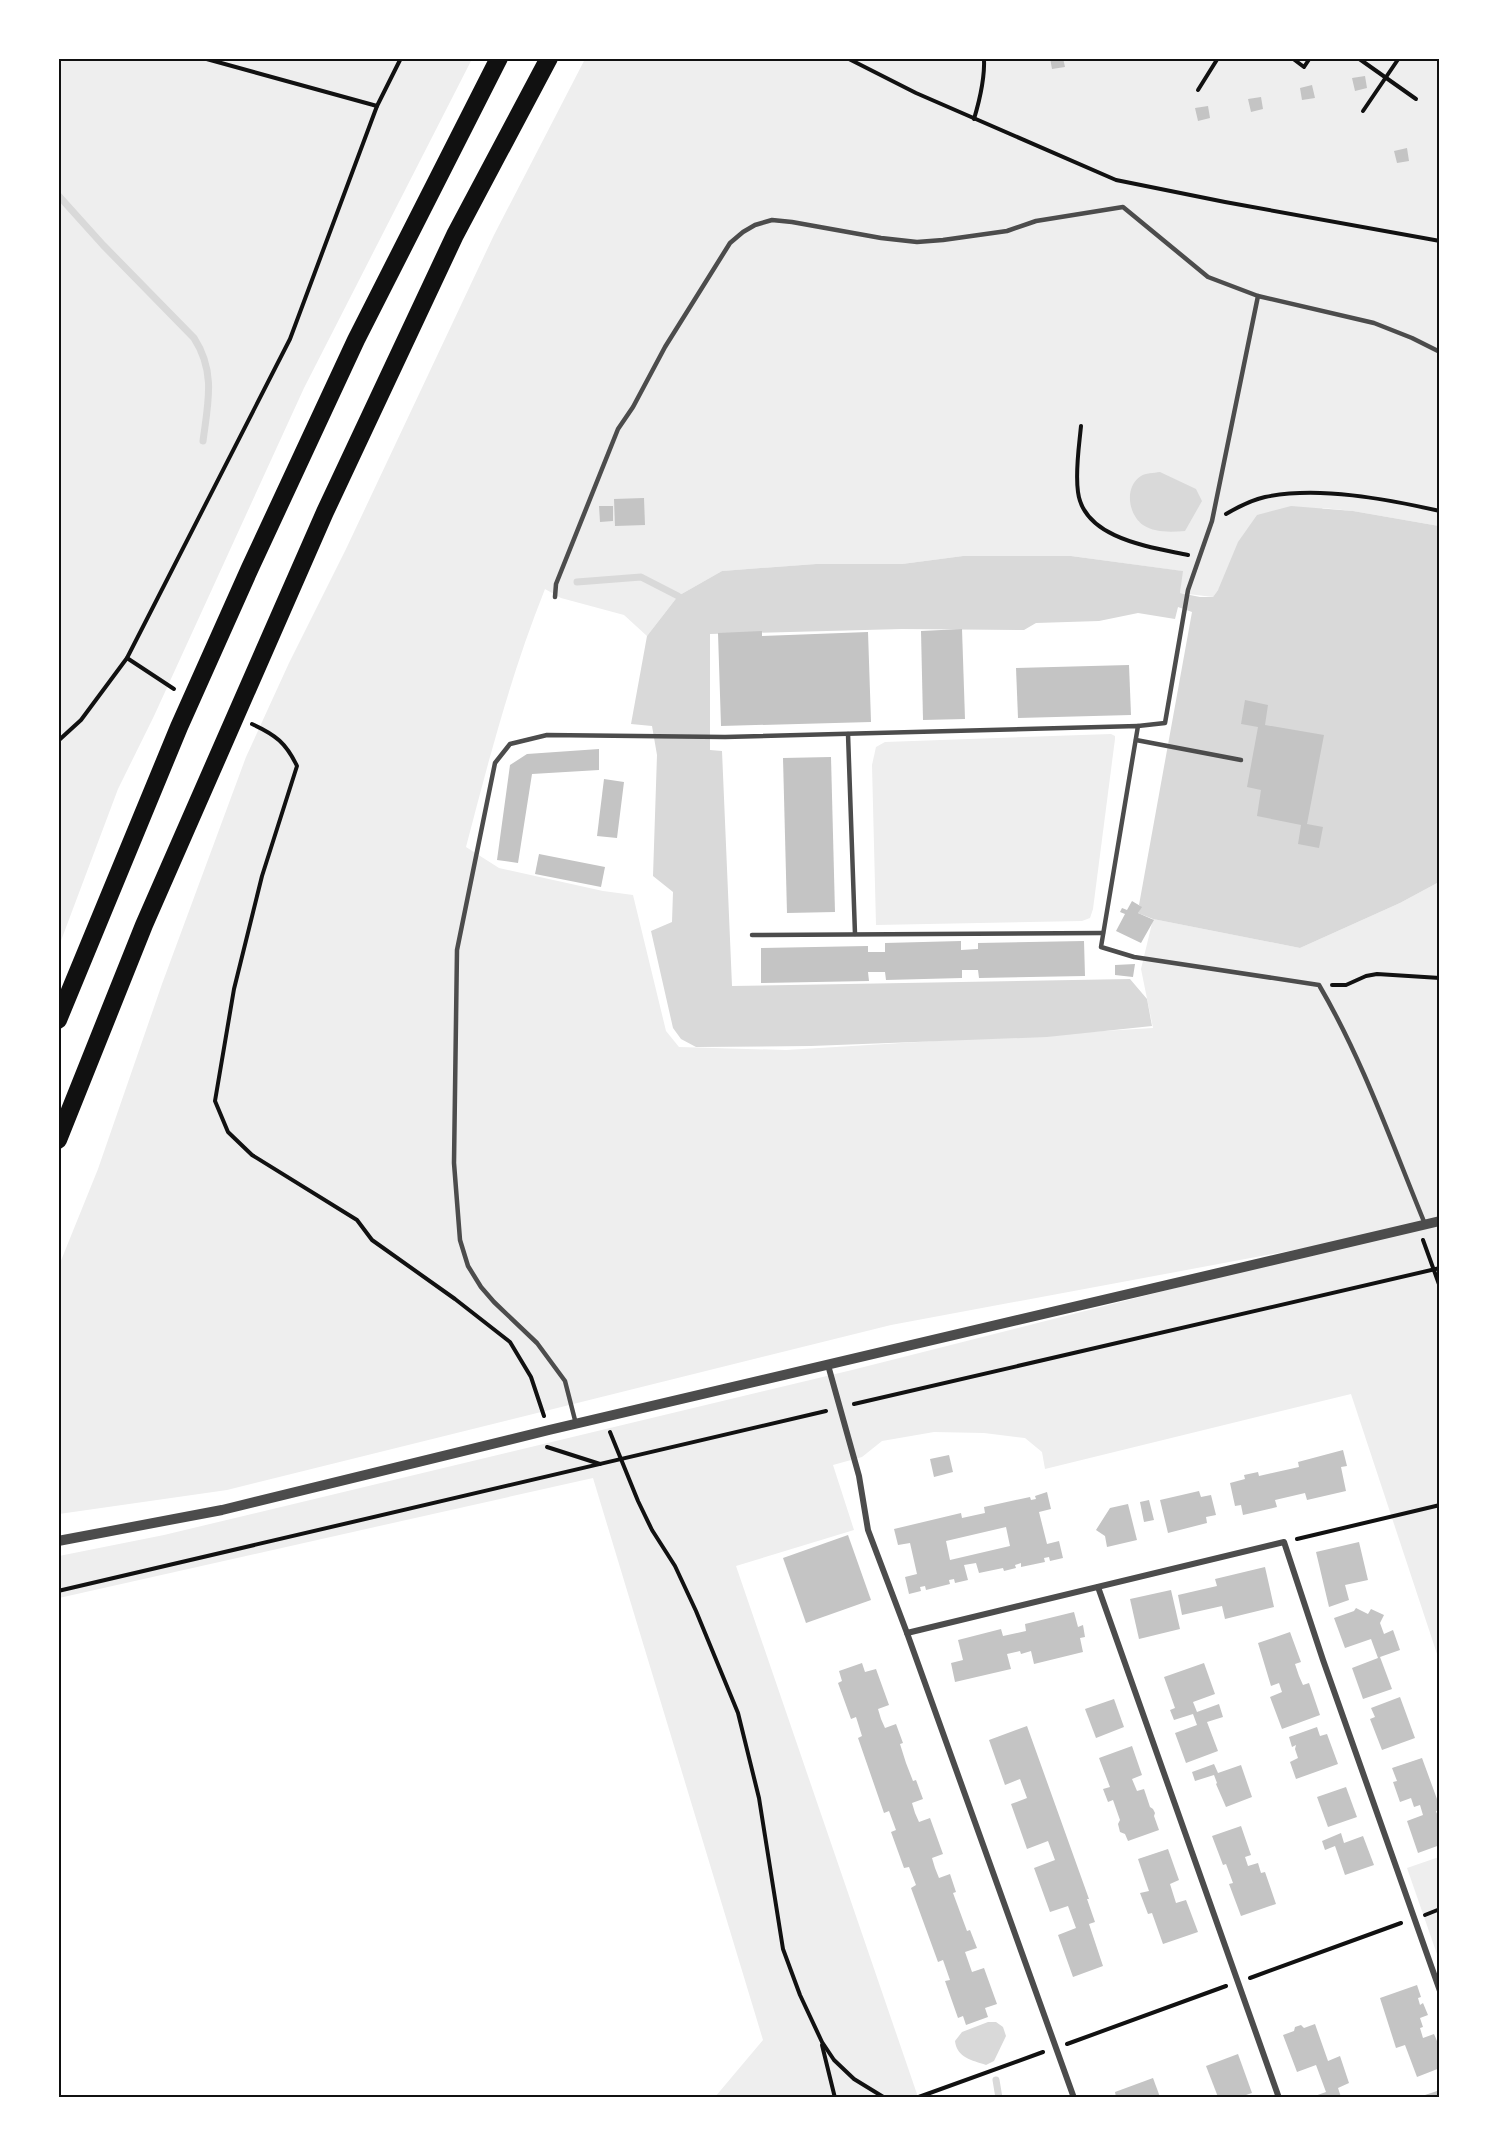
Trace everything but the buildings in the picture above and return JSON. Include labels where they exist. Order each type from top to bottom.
[{"type":"highway","points":[[58,1020],[179,727],[356,340],[499,58]]},
{"type":"highway","points":[[58,1140],[144,925],[330,502],[455,235],[549,58]]},
{"type":"street","points":[[58,1541],[222,1510],[518,1437],[1440,1221]]},
{"type":"street","points":[[828,1365],[859,1476],[868,1530],[1074,2097]]},
{"type":"street","points":[[907,1633],[1284,1542],[1323,1660],[1440,1991]]},
{"type":"street","points":[[1098,1587],[1279,2097]]},
{"type":"lane","points":[[555,597],[556,584],[618,429],[633,407],[665,347],[723,254],[737,237],[755,225],[772,220],[917,242],[1007,231],[1036,221],[1123,207],[1208,277],[1258,296],[1374,323],[1440,352]]},
{"type":"lane","points":[[576,1424],[565,1381],[537,1342],[481,1287],[468,1266],[460,1240],[454,1163],[457,950],[495,763],[510,744],[547,735],[725,737],[1138,726],[1165,723],[1188,590],[1212,521],[1258,296]]},
{"type":"lane","points":[[1138,726],[1101,947],[1134,957],[1319,985],[1336,1015],[1369,1088],[1422,1225]]},
{"type":"lane","points":[[848,734],[855,934]]},
{"type":"lane","points":[[1136,740],[1241,760]]},
{"type":"lane","points":[[752,934],[1103,933]]},
{"type":"path","points":[[203,58],[377,106]]},
{"type":"path","points":[[58,741],[81,720],[128,658],[290,339],[377,106],[401,58]]},
{"type":"path","points":[[847,58],[974,119],[1116,180],[1440,241]]},
{"type":"path","points":[[974,119],[979,104],[984,58]]},
{"type":"path","points":[[1197,90],[1218,58]]},
{"type":"path","points":[[1292,58],[1304,67],[1310,58]]},
{"type":"path","points":[[1358,58],[1416,99]]},
{"type":"path","points":[[1363,111],[1400,58]]},
{"type":"path","points":[[1081,426],[1078,493],[1089,518],[1112,534],[1149,547],[1201,557]]},
{"type":"path","points":[[1212,521],[1262,498],[1290,493],[1371,499],[1440,511]]},
{"type":"path","points":[[128,658],[168,686]]},
{"type":"path","points":[[263,729],[287,746],[297,766],[262,876],[234,989],[215,1101],[228,1132],[252,1155],[357,1220],[372,1240],[455,1299],[510,1342],[531,1377],[549,1430]]},
{"type":"path","points":[[1319,985],[1346,985],[1377,974],[1440,978]]},
{"type":"path","points":[[1422,1225],[1433,1270],[1440,1287]]},
{"type":"path","points":[[58,1591],[1440,1268]]},
{"type":"path","points":[[604,1417],[620,1461],[652,1530],[675,1566],[696,1611],[738,1713],[750,1754],[763,1819],[783,1949],[800,1995],[822,2042],[834,2060],[854,2079],[885,2097]]},
{"type":"path","points":[[518,1437],[600,1465]]},
{"type":"path","points":[[1284,1542],[1440,1505]]},
{"type":"path","points":[[822,2042],[835,2097]]},
{"type":"path","points":[[916,2097],[1056,2048]]},
{"type":"shaded area","points":[[59,59],[472,59],[304,388],[154,716],[118,789],[59,946]]},
{"type":"shaded area","points":[[585,59],[1439,59],[1439,526],[1323,508],[1218,590],[1213,597],[1180,593],[1182,571],[1071,556],[963,556],[902,564],[816,564],[722,571],[678,596],[647,636],[624,615],[561,598],[545,589],[511,685],[466,847],[499,868],[603,891],[633,895],[666,1031],[679,1047],[786,1050],[1153,1028],[1141,969],[1153,919],[1300,948],[1400,903],[1439,882],[1439,1660],[1351,1394],[1045,1469],[1042,1452],[1025,1438],[984,1433],[934,1432],[882,1441],[862,1457],[833,1465],[854,1530],[736,1566],[918,2097],[715,2097],[763,2040],[593,1478],[59,1598],[59,1556],[164,1535],[852,1370],[1412,1228],[891,1325],[227,1490],[59,1514],[58,1268],[98,1169],[162,984],[246,757],[494,235]]},
{"type":"shaded area","points":[[1160,472],[1196,489],[1202,501],[1185,531],[1158,531],[1143,525],[1131,508],[1130,493],[1136,481],[1145,474]]},
{"type":"shaded area","points":[[1291,506],[1353,511],[1439,526],[1439,882],[1400,903],[1300,948],[1153,919],[1138,913],[1141,907],[1139,905],[1192,612],[1178,607],[1175,619],[1138,613],[1099,621],[1036,623],[1024,630],[902,629],[710,634],[710,750],[722,751],[732,986],[1130,979],[1147,999],[1152,1026],[1047,1037],[811,1046],[696,1047],[681,1039],[673,1028],[651,931],[672,922],[673,892],[653,876],[657,755],[652,726],[631,724],[647,636],[678,596],[722,571],[816,564],[902,564],[963,556],[1071,556],[1183,571],[1180,593],[1213,597],[1238,542],[1257,515]]},
{"type":"shaded area","points":[[1111,734],[1115,736],[1115,739],[1090,918],[1082,921],[876,925],[872,765],[876,747],[885,742]]},
{"type":"shaded area","points":[[1439,1857],[1439,1960],[1407,1868]]},
{"type":"shaded area","points":[[988,2022],[996,2022],[1003,2027],[1006,2036],[994,2061],[986,2065],[962,2055],[955,2041],[962,2032]]},
{"type":"waterway","points":[[58,195],[103,245],[194,338],[201,351],[208,376],[209,388],[203,441]]},
{"type":"waterway","points":[[577,582],[641,577],[678,596]]},
{"type":"waterway","points":[[996,2080],[999,2098]]}]
